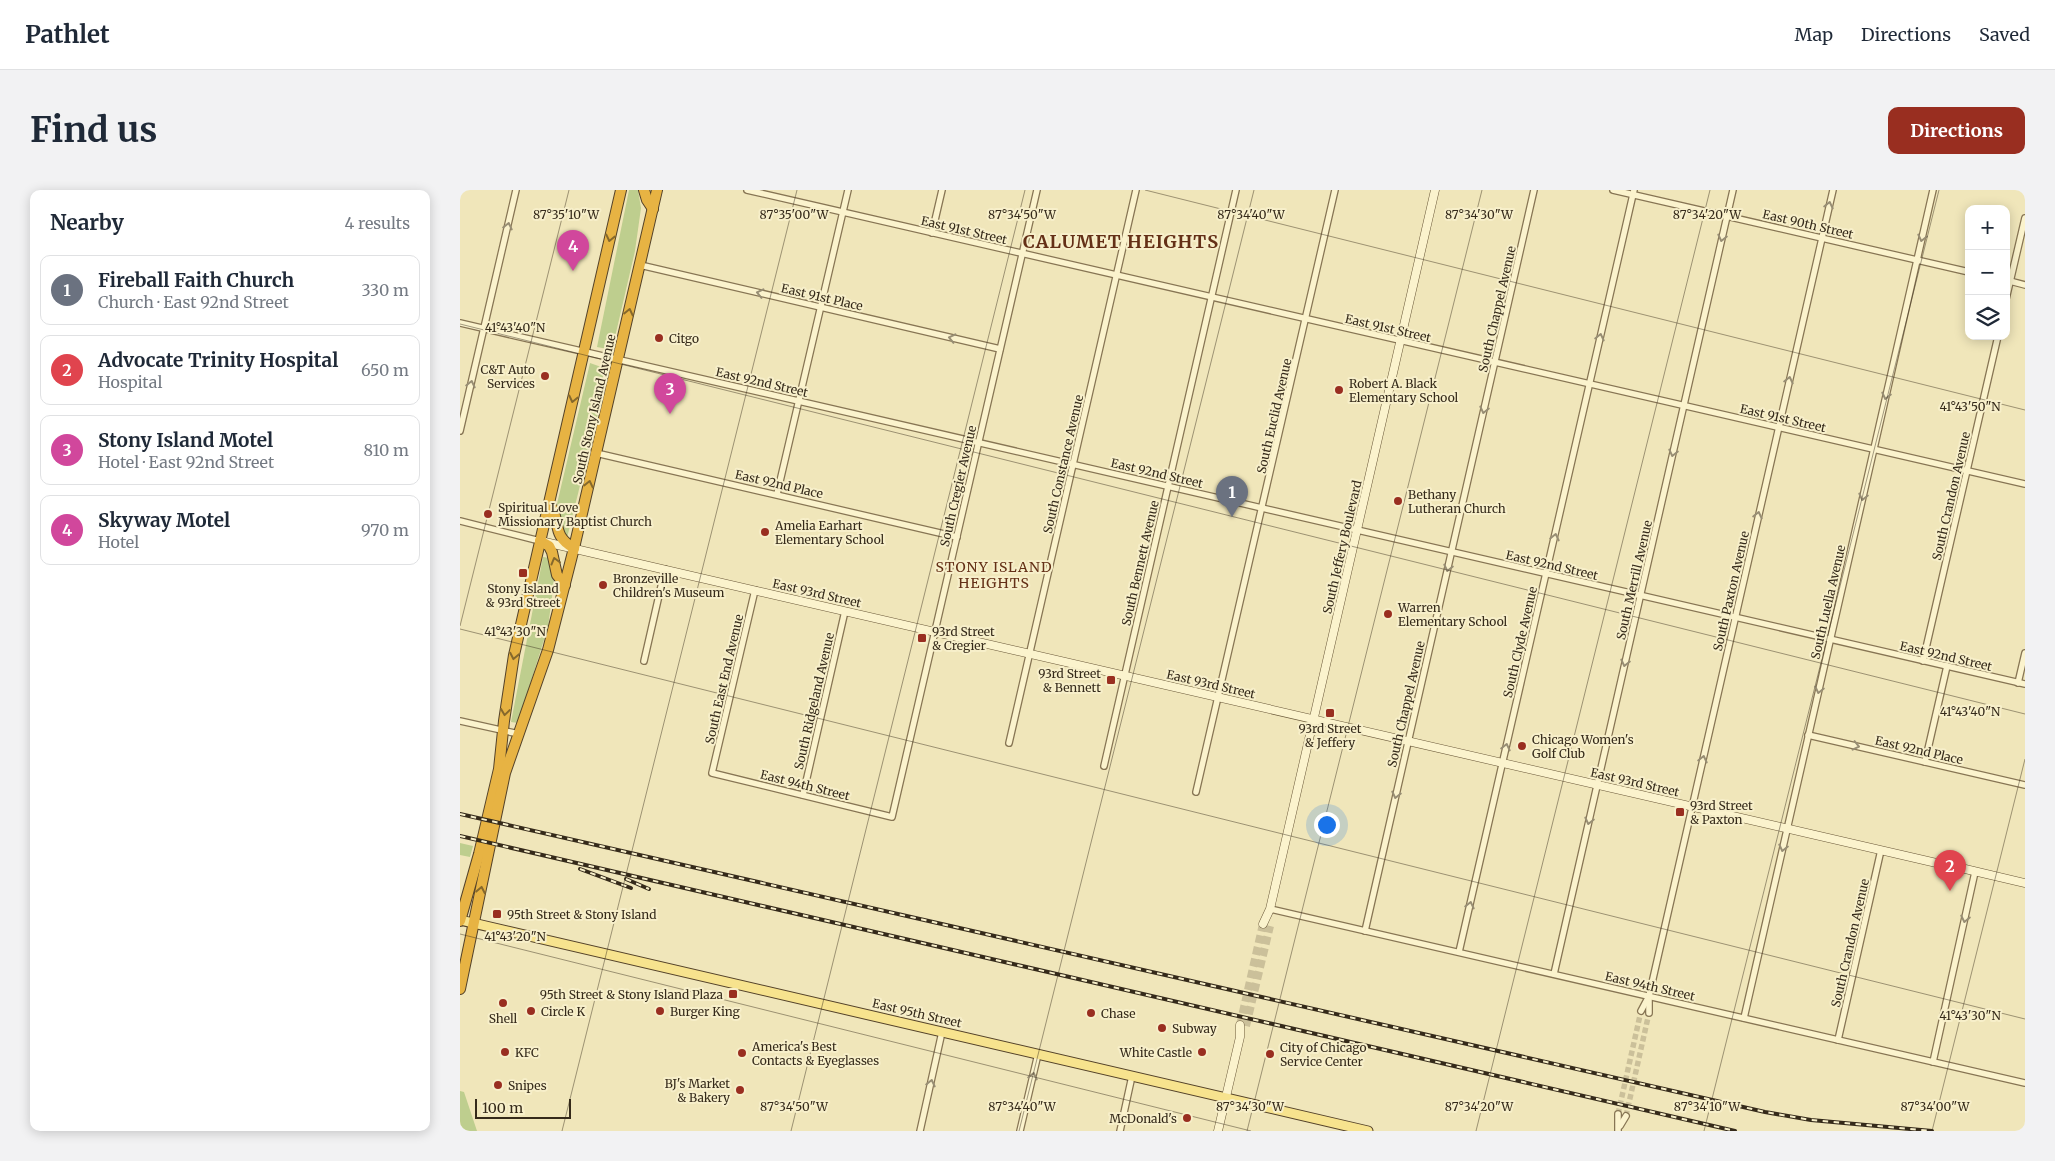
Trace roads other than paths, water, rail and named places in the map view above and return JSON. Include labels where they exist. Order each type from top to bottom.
[{"type":"highway","name":"South Stony Island Avenue","points":[[460,920],[479,854],[499,769],[502,730],[514,655],[621,190]]},
{"type":"highway","points":[[644,190],[647,200],[653,209]]},
{"type":"highway","name":"South Stony Island Avenue","points":[[460,989],[505,773],[548,652],[658,190]]},
{"type":"highway","points":[[550,503],[554,510],[555,524],[560,538],[574,548]]},
{"type":"highway","points":[[540,540],[552,552],[557,575],[565,586]]},
{"type":"main road","name":"East 95th Street","points":[[460,920],[1368,1131]]},
{"type":"street","points":[[460,431],[516,190]]},
{"type":"street","name":"East 91st Street","points":[[750,190],[2025,484]]},
{"type":"street","points":[[777,494],[848,190]]},
{"type":"street","points":[[932,233],[942,190]]},
{"type":"street","name":"South Cregier Avenue","points":[[892,816],[1037,190]]},
{"type":"street","name":"South Constance Avenue","points":[[1009,743],[1136,190]]},
{"type":"street","name":"South Bennett Avenue","points":[[1104,766],[1236,190]]},
{"type":"street","name":"South Euclid Avenue","points":[[1196,792],[1336,190]]},
{"type":"street","name":"South Jeffery Boulevard","points":[[1266,925],[1435,190]]},
{"type":"street","name":"South Chappel Avenue","points":[[1365,931],[1534,190]]},
{"type":"street","name":"East 90th Street","points":[[1613,190],[1634,192],[1727,216],[1965,271]]},
{"type":"street","name":"South Merrill Avenue","points":[[1554,974],[1733,190]]},
{"type":"street","name":"South Paxton Avenue","points":[[1649,1013],[1649,996],[1833,190]]},
{"type":"street","name":"South Luella Avenue","points":[[1744,1018],[1933,190]]},
{"type":"street","name":"South Clyde Avenue","points":[[1459,952],[1634,192]]},
{"type":"street","points":[[2010,274],[2025,218]]},
{"type":"street","name":"East 91st Place","points":[[640,264],[1000,349]]},
{"type":"street","points":[[2010,281],[2025,285]]},
{"type":"street","name":"East 92nd Street","points":[[460,323],[2025,684]]},
{"type":"street","name":"South Crandon Avenue","points":[[1923,660],[1997,340]]},
{"type":"street","name":"East 92nd Place","points":[[596,453],[957,536]]},
{"type":"street","name":"East 93rd Street","points":[[460,521],[2025,883]]},
{"type":"street","points":[[644,661],[665,569]]},
{"type":"street","name":"South East End Avenue","points":[[712,773],[755,590]]},
{"type":"street","name":"South Ridgeland Avenue","points":[[803,795],[845,611]]},
{"type":"street","points":[[2018,682],[2025,653]]},
{"type":"street","points":[[1925,762],[1947,666]]},
{"type":"street","points":[[460,721],[519,734]]},
{"type":"street","name":"East 92nd Place","points":[[1808,735],[2025,785]]},
{"type":"street","name":"East 94th Street","points":[[712,773],[892,816]]},
{"type":"street","name":"South Crandon Avenue","points":[[1838,1040],[1881,850]]},
{"type":"street","points":[[1933,1062],[1975,872]]},
{"type":"street","name":"East 94th Street","points":[[1270,909],[2025,1083]]},
{"type":"street","name":"South Paxton Avenue","points":[[1641,1011],[1649,996]]},
{"type":"street","points":[[1218,1131],[1243,1026]]},
{"type":"street","points":[[920,1131],[942,1032]]},
{"type":"street","points":[[1020,1131],[1038,1054]]},
{"type":"street","points":[[1120,1131],[1132,1076]]},
{"type":"street","points":[[1618,1114],[1619,1129]]},
{"type":"street","points":[[1619,1129],[1626,1116]]},
{"type":"tunnel","points":[[1240,1025],[1263,924]]},
{"type":"tunnel","points":[[1246,1026],[1270,926]]},
{"type":"tunnel","points":[[1618,1114],[1641,1011]]},
{"type":"tunnel","points":[[1626,1116],[1649,1013]]},
{"type":"railway","points":[[460,814],[1765,1112],[1811,1120],[1932,1131]]},
{"type":"railway","points":[[460,836],[1735,1131]]},
{"type":"railway","points":[[580,869],[631,888]]},
{"type":"railway","points":[[626,879],[649,889]]},
{"type":"place","name":"Skyway Motel","points":[[573,271]]},
{"type":"place","name":"Citgo","points":[[659,338]]},
{"type":"place","name":"C&T Auto Services","points":[[545,376]]},
{"type":"place","name":"Robert A. Black Elementary School","points":[[1339,390]]},
{"type":"place","name":"Stony Island Motel","points":[[670,414]]},
{"type":"place","name":"Bethany Lutheran Church","points":[[1398,501]]},
{"type":"place","name":"Spiritual Love Missionary Baptist Church","points":[[488,514]]},
{"type":"place","name":"Fireball Faith Church","points":[[1232,517]]},
{"type":"place","name":"Amelia Earhart Elementary School","points":[[765,532]]},
{"type":"place","name":"Stony Island & 93rd Street","points":[[523,573]]},
{"type":"place","name":"Bronzeville Children's Museum","points":[[603,585]]},
{"type":"place","name":"Warren Elementary School","points":[[1388,614]]},
{"type":"place","name":"93rd Street & Cregier","points":[[922,638]]},
{"type":"place","name":"93rd Street & Bennett","points":[[1111,680]]},
{"type":"place","name":"93rd Street & Jeffery","points":[[1330,713]]},
{"type":"place","name":"Chicago Women's Golf Club","points":[[1522,746]]},
{"type":"place","name":"93rd Street & Paxton","points":[[1680,812]]},
{"type":"place","name":"Advocate Trinity Hospital","points":[[1950,891]]},
{"type":"place","name":"95th Street & Stony Island","points":[[497,914]]},
{"type":"place","name":"95th Street & Stony Island Plaza","points":[[733,994]]},
{"type":"place","name":"Shell","points":[[503,1003]]},
{"type":"place","name":"Circle K","points":[[531,1011]]},
{"type":"place","name":"Burger King","points":[[660,1011]]},
{"type":"place","name":"Chase","points":[[1091,1013]]},
{"type":"place","name":"Subway","points":[[1162,1028]]},
{"type":"place","name":"KFC","points":[[505,1052]]},
{"type":"place","name":"White Castle","points":[[1202,1052]]},
{"type":"place","name":"America's Best Contacts & Eyeglasses","points":[[742,1053]]},
{"type":"place","name":"City of Chicago Service Center","points":[[1270,1054]]},
{"type":"place","name":"Snipes","points":[[498,1085]]},
{"type":"place","name":"BJ's Market & Bakery","points":[[740,1090]]},
{"type":"place","name":"McDonald's","points":[[1187,1118]]},
{"type":"district","name":"CALUMET HEIGHTS","points":[[1121,241]]},
{"type":"district","name":"STONY ISLAND HEIGHTS","points":[[994,576]]}]
